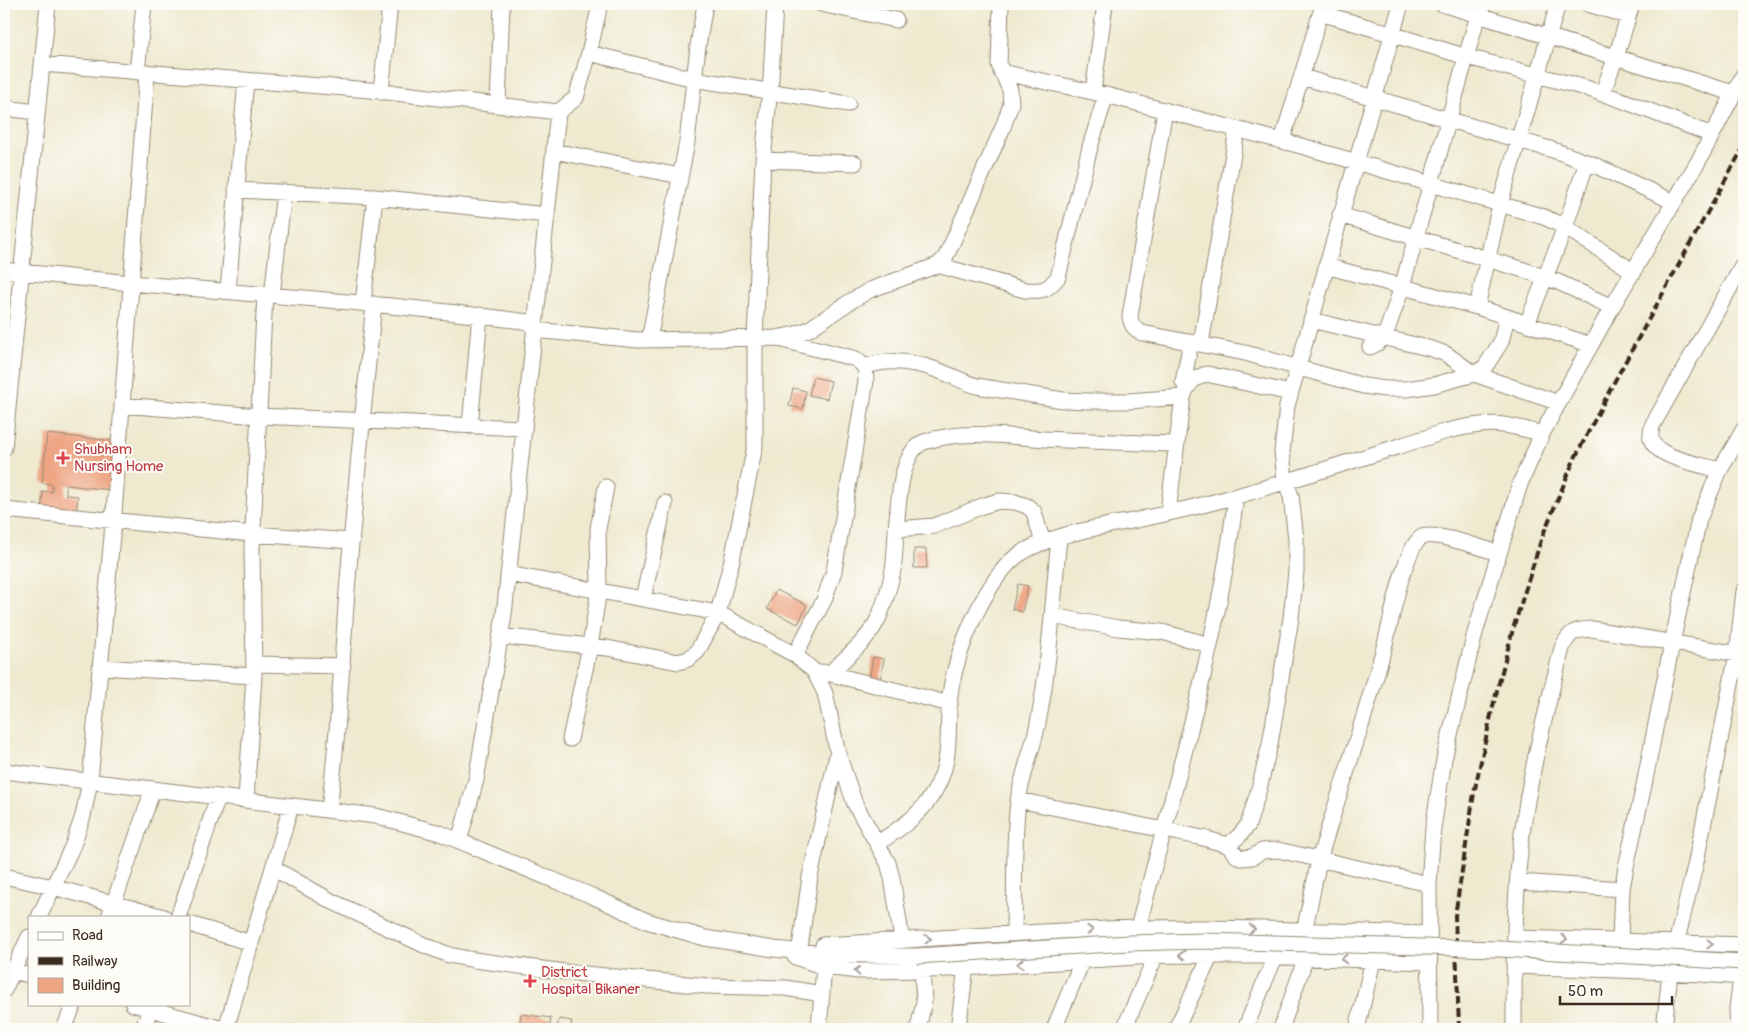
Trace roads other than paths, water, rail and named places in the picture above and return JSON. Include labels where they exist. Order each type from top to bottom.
[{"type":"street","points":[[4,448],[7,390],[48,4]]},
{"type":"street","points":[[39,916],[76,838],[83,816],[90,781],[114,521],[131,283],[144,4]]},
{"type":"street","points":[[381,92],[390,4]]},
{"type":"street","points":[[498,105],[502,4]]},
{"type":"street","points":[[42,64],[381,92],[558,112],[576,98],[590,54],[600,4]]},
{"type":"street","points":[[649,340],[687,142],[705,4]]},
{"type":"street","points":[[500,636],[590,646],[678,662],[688,659],[697,652],[718,613],[732,560],[755,446],[755,339],[763,160],[770,92],[775,4]]},
{"type":"street","points":[[821,4],[848,6],[896,20]]},
{"type":"street","points":[[4,270],[480,315],[535,326],[638,340],[755,339],[776,338],[796,334],[809,329],[851,300],[870,290],[938,265],[949,250],[1008,114],[1011,98],[1010,90],[999,64],[1002,4]]},
{"type":"street","points":[[938,265],[1025,290],[1039,291],[1050,287],[1058,277],[1090,147],[1100,93],[1105,4]]},
{"type":"street","points":[[1228,845],[1248,825],[1259,789],[1270,744],[1289,628],[1296,571],[1296,538],[1291,496],[1285,480],[1282,452],[1286,406],[1401,4]]},
{"type":"street","points":[[1442,4],[1480,10],[1549,36],[1734,93]]},
{"type":"street","points":[[1477,307],[1500,204],[1558,4]]},
{"type":"street","points":[[1588,4],[1630,10],[1616,57],[1602,94]]},
{"type":"street","points":[[1282,141],[1322,9],[1392,34],[1467,57],[1561,81],[1602,94],[1712,135]]},
{"type":"street","points":[[1370,347],[1384,337],[1402,287],[1480,10]]},
{"type":"street","points":[[590,54],[694,79],[848,104]]},
{"type":"street","points":[[1001,72],[1100,93],[1282,141],[1544,217],[1565,227],[1634,272]]},
{"type":"street","points":[[1430,1029],[1428,962],[1429,884],[1433,828],[1444,759],[1475,633],[1520,484],[1542,434],[1612,307],[1699,160],[1744,74]]},
{"type":"street","points":[[1302,77],[1518,139],[1587,162],[1674,202]]},
{"type":"street","points":[[228,291],[246,80]]},
{"type":"street","points":[[4,108],[37,112]]},
{"type":"street","points":[[1165,110],[1130,316],[1131,324],[1135,329],[1142,333],[1245,354],[1364,386],[1406,389],[1474,374],[1485,367],[1501,342],[1507,317]]},
{"type":"street","points":[[459,841],[476,780],[500,636],[558,112]]},
{"type":"street","points":[[1168,512],[1183,390],[1196,343],[1237,130]]},
{"type":"street","points":[[554,152],[680,176]]},
{"type":"street","points":[[763,160],[855,163]]},
{"type":"street","points":[[1528,324],[1565,227],[1587,162]]},
{"type":"street","points":[[236,190],[375,197],[547,216]]},
{"type":"street","points":[[246,800],[254,670],[253,534],[259,416],[269,295],[284,192]]},
{"type":"street","points":[[329,810],[336,753],[362,421],[375,197]]},
{"type":"street","points":[[1340,215],[1487,258],[1545,278],[1612,307]]},
{"type":"street","points":[[1720,470],[1663,453],[1650,438],[1652,426],[1744,263]]},
{"type":"street","points":[[1326,266],[1477,307],[1591,345]]},
{"type":"street","points":[[470,426],[480,315]]},
{"type":"street","points":[[1311,320],[1432,349],[1446,354],[1474,374],[1559,403]]},
{"type":"street","points":[[776,338],[856,359],[865,367],[866,381],[834,571],[824,600],[795,655]]},
{"type":"street","points":[[865,367],[882,361],[893,361],[939,370],[966,383],[977,386],[1063,400],[1128,401],[1183,390],[1196,377],[1207,374],[1290,394]]},
{"type":"street","points":[[122,405],[259,416],[523,428]]},
{"type":"street","points":[[877,844],[913,819],[935,792],[947,762],[951,687],[962,648],[970,626],[992,585],[1012,560],[1043,543],[1079,532],[1236,496],[1474,424],[1496,423],[1516,426],[1542,434]]},
{"type":"street","points":[[1620,940],[1622,889],[1699,519],[1720,470],[1744,429]]},
{"type":"street","points":[[829,674],[867,636],[878,618],[888,593],[893,569],[902,473],[912,449],[922,443],[938,438],[991,434],[1114,443],[1177,444]]},
{"type":"street","points":[[570,739],[590,646],[599,590],[598,529],[606,487]]},
{"type":"street","points":[[1138,928],[1197,705],[1232,534],[1236,496]]},
{"type":"street","points":[[896,529],[934,526],[982,506],[999,502],[1015,502],[1028,506],[1034,512],[1043,543]]},
{"type":"street","points":[[643,598],[665,503]]},
{"type":"street","points":[[4,510],[253,534],[352,541]]},
{"type":"street","points":[[1304,931],[1320,859],[1381,660],[1408,558],[1414,545],[1420,538],[1428,535],[1499,553]]},
{"type":"street","points":[[1014,934],[1018,800],[1038,723],[1046,674],[1059,538]]},
{"type":"street","points":[[508,574],[718,613],[795,655],[814,671],[825,693],[838,754],[855,804],[888,863],[902,940]]},
{"type":"street","points":[[1676,944],[1696,862],[1740,655],[1744,593]]},
{"type":"street","points":[[1052,616],[1118,628],[1162,632],[1210,644]]},
{"type":"street","points":[[1514,1029],[1514,966],[1521,842],[1536,751],[1562,648],[1566,639],[1578,630],[1592,629],[1740,655]]},
{"type":"street","points":[[100,668],[254,670],[342,666]]},
{"type":"street","points":[[814,671],[950,704]]},
{"type":"street","points":[[800,947],[810,878],[838,754]]},
{"type":"street","points":[[4,771],[376,816],[440,833],[647,921],[705,938],[774,950],[966,967],[1156,955],[1428,962]]},
{"type":"street","points":[[111,910],[153,789]]},
{"type":"street","points":[[178,916],[218,797]]},
{"type":"street","points":[[1018,800],[1202,838],[1228,845],[1236,855],[1242,858],[1252,857],[1267,850],[1320,859],[1429,884]]},
{"type":"street","points":[[143,1029],[151,1007],[225,1029],[291,806]]},
{"type":"street","points":[[273,868],[331,901],[424,945],[450,955],[565,972],[707,986],[785,988],[822,994]]},
{"type":"street","points":[[4,876],[53,887],[111,910],[156,916]]},
{"type":"street","points":[[1519,882],[1622,889]]},
{"type":"street","points":[[190,924],[251,943]]},
{"type":"street","points":[[774,950],[902,940],[1138,928],[1219,928],[1428,934]]},
{"type":"street","points":[[1516,938],[1744,945]]},
{"type":"street","points":[[4,990],[8,970],[28,939]]},
{"type":"street","points":[[774,950],[824,967],[859,971],[919,963],[1129,943],[1220,942],[1499,948],[1743,972]]},
{"type":"street","points":[[1124,1029],[1156,955]]},
{"type":"street","points":[[1176,1029],[1211,956]]},
{"type":"street","points":[[1245,1029],[1275,957]]},
{"type":"street","points":[[1281,1029],[1306,958]]},
{"type":"street","points":[[1054,1029],[1083,960]]},
{"type":"street","points":[[1357,1029],[1373,960]]},
{"type":"street","points":[[918,1029],[924,1002],[919,963]]},
{"type":"street","points":[[1514,966],[1670,972],[1743,972]]},
{"type":"street","points":[[820,1029],[824,967]]},
{"type":"street","points":[[958,1029],[966,967]]},
{"type":"street","points":[[8,970],[28,975]]},
{"type":"street","points":[[1664,1029],[1670,972]]},
{"type":"street","points":[[1738,1029],[1738,1008],[1743,972]]},
{"type":"street","points":[[64,1029],[73,1006]]},
{"type":"railway","points":[[1459,1029],[1455,916],[1474,793],[1493,706],[1513,629],[1542,537],[1574,460],[1612,386],[1744,146]]},
{"type":"place","name":"Shubham Nursing Home","points":[[63,458]]},
{"type":"place","name":"District Hospital Bikaner","points":[[530,981]]}]
